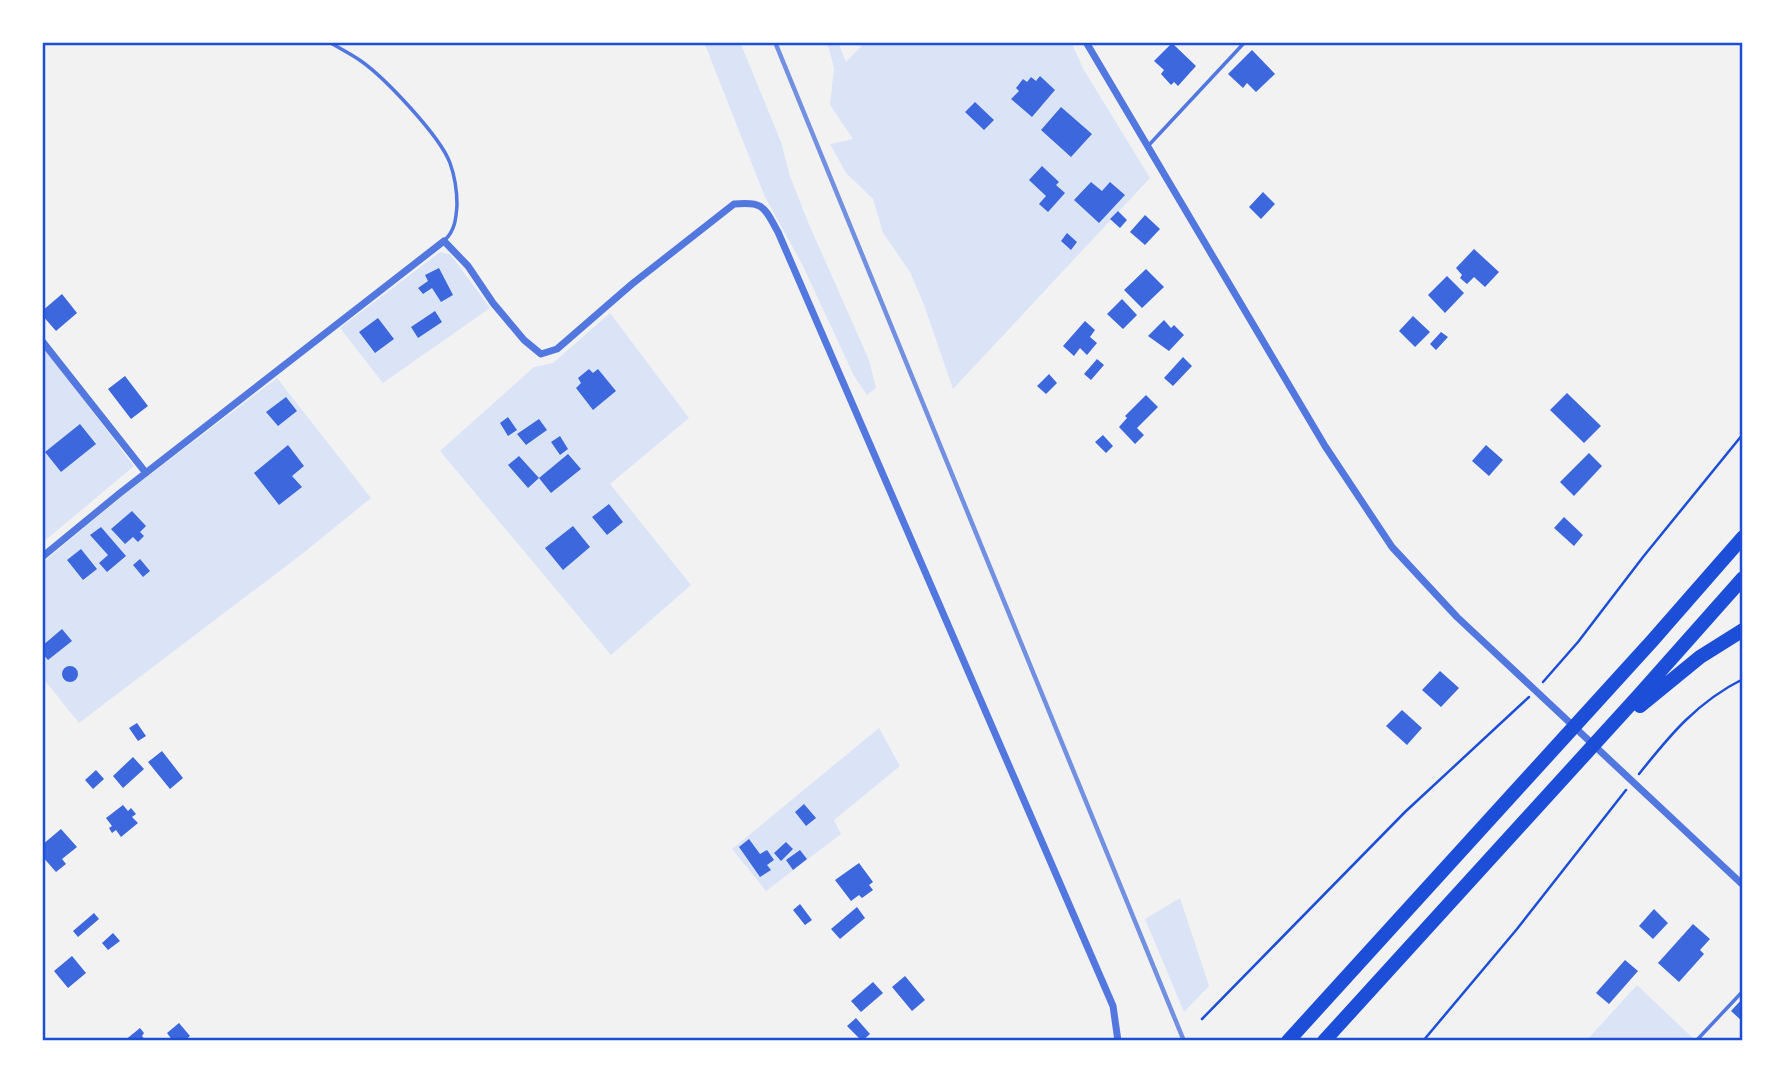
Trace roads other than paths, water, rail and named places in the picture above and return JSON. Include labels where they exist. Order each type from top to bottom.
[{"type":"highway","points":[[1288,1041],[1635,661],[1743,537]]},
{"type":"highway","points":[[1324,1041],[1743,578]]},
{"type":"highway","points":[[1596,743],[1700,657],[1743,630]]},
{"type":"street","points":[[1086,42],[1325,446],[1392,547],[1421,580],[1515,672],[1743,885]]},
{"type":"street","points":[[42,557],[444,241],[468,266],[493,303],[524,340],[541,354],[557,349],[632,284],[734,204],[752,202],[765,209],[778,232],[1113,1006],[1118,1041]]},
{"type":"street","points":[[42,341],[146,473]]},
{"type":"lane","points":[[329,42],[361,61],[386,83],[415,113],[449,160],[457,189],[456,218],[453,232],[444,241]]},
{"type":"lane","points":[[1148,146],[1245,42]]},
{"type":"lane","points":[[1696,1041],[1743,991]]},
{"type":"railway","points":[[775,42],[1184,1041]]}]
